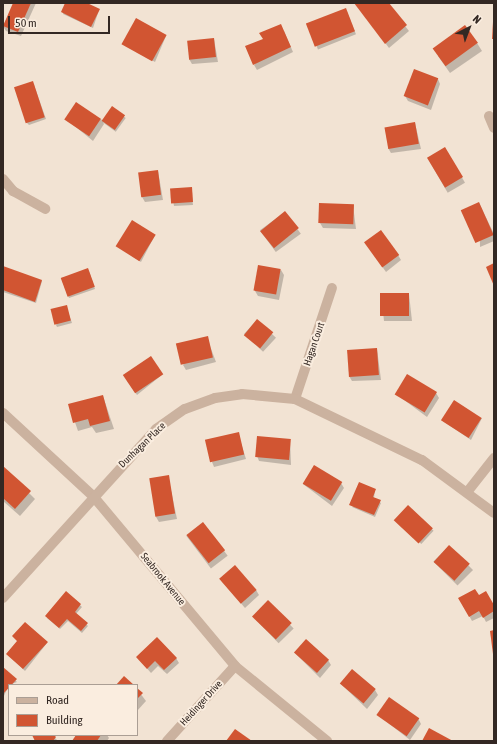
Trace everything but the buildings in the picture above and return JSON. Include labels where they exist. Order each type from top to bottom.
[{"type":"street","points":[[489,116],[494,128]]},
{"type":"street","points":[[3,179],[13,191],[45,209]]},
{"type":"street","name":"Hagan Court","points":[[295,399],[332,288]]},
{"type":"street","name":"Dunhagan Place","points":[[3,598],[93,496],[156,428],[185,409],[242,394],[295,399],[422,460],[468,491],[494,513]]},
{"type":"street","name":"Seabrook Avenue","points":[[3,413],[93,496],[235,666],[327,741]]},
{"type":"street","points":[[468,491],[494,458]]},
{"type":"street","name":"Heidinger Drive","points":[[168,741],[235,666]]}]
